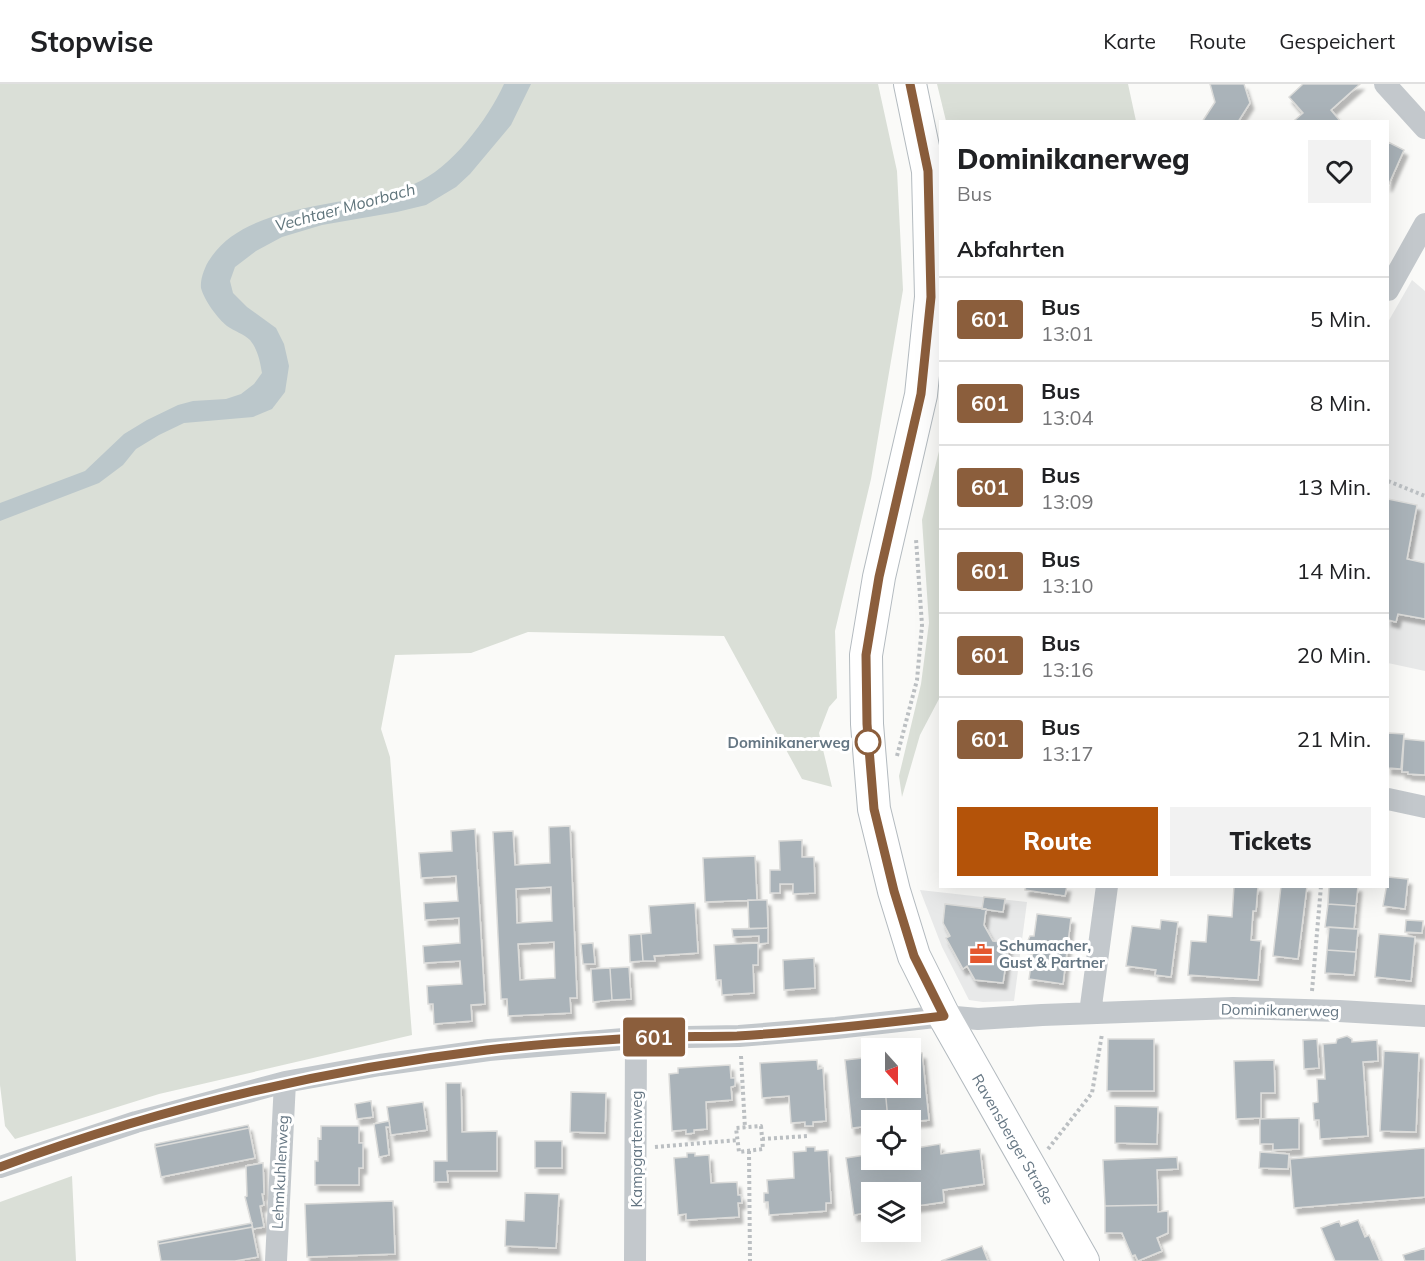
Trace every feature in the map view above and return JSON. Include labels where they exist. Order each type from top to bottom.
[{"type":"main road","name":"Ravensberger Straße","points":[[910,84],[928,171],[931,297],[921,394],[879,577],[866,655],[867,724],[874,809],[894,891],[914,956],[944,1016],[1083,1261]]},
{"type":"street","points":[[1385,84],[1425,128]]},
{"type":"street","points":[[1389,288],[1425,224]]},
{"type":"street","points":[[1389,799],[1425,807]]},
{"type":"street","points":[[1098,1013],[1107,888]]},
{"type":"street","name":"Dominikanerweg","points":[[0,1167],[136,1122],[285,1082],[380,1065],[489,1050],[636,1038],[739,1036],[944,1016],[978,1019],[1233,1008],[1425,1016]]},
{"type":"street","name":"Kampgartenweg","points":[[634,1261],[636,1038]]},
{"type":"street","name":"Lehmkuhlenweg","points":[[276,1261],[285,1082]]},
{"type":"path","points":[[1389,481],[1425,496]]},
{"type":"path","points":[[895,762],[917,680],[922,625],[915,535]]},
{"type":"path","points":[[1311,1010],[1321,888]]},
{"type":"path","points":[[1030,1170],[1092,1093],[1098,1013]]},
{"type":"path","points":[[739,1036],[746,1128]]},
{"type":"path","points":[[760,1126],[762,1139],[763,1149],[739,1152],[736,1128],[760,1126]]},
{"type":"path","points":[[762,1139],[808,1136]]},
{"type":"path","points":[[636,1148],[738,1140]]},
{"type":"path","points":[[749,1151],[750,1261]]},
{"type":"shaded area","points":[[0,84],[878,84],[897,171],[903,290],[871,479],[835,631],[837,698],[829,707],[819,733],[832,787],[802,779],[724,636],[528,632],[471,653],[395,655],[381,729],[390,757],[412,1035],[159,1094],[15,1139],[5,1126],[0,1085]]},
{"type":"shaded area","points":[[937,84],[1128,84],[1136,120],[946,120]]},
{"type":"shaded area","points":[[1412,280],[1425,291],[1425,671],[1389,663],[1389,320]]},
{"type":"shaded area","points":[[939,451],[939,699],[920,735],[902,797],[899,776],[921,684],[929,623],[922,520]]},
{"type":"shaded area","points":[[920,890],[1027,902],[1014,1001],[969,1000],[942,947]]},
{"type":"shaded area","points":[[72,1176],[76,1261],[0,1261],[0,1202]]},
{"type":"water","name":"Vechtaer Moorbach","points":[[504,84],[531,84],[511,125],[470,174],[456,187],[426,205],[322,225],[282,237],[256,251],[235,267],[230,281],[233,293],[247,307],[276,328],[284,344],[289,366],[285,392],[272,409],[253,417],[184,423],[136,449],[123,465],[99,483],[0,521],[0,503],[85,471],[124,434],[147,420],[178,405],[193,401],[226,399],[241,394],[254,384],[262,373],[255,348],[248,338],[227,326],[220,319],[208,303],[201,288],[202,277],[208,262],[227,240],[249,226],[276,216],[304,208],[390,191],[428,177],[467,142]]},
{"type":"building","points":[[1210,84],[1244,84],[1250,103],[1239,120],[1203,120],[1215,102]]},
{"type":"building","points":[[1303,84],[1360,84],[1331,110],[1339,120],[1295,120],[1303,113],[1289,97]]},
{"type":"building","points":[[1389,142],[1404,150],[1389,184]]},
{"type":"building","points":[[1389,499],[1417,505],[1407,559],[1425,563],[1425,619],[1398,614],[1396,622],[1389,620]]},
{"type":"building","points":[[1389,733],[1404,734],[1401,769],[1389,768]]},
{"type":"building","points":[[1404,739],[1425,741],[1425,775],[1402,772]]},
{"type":"building","points":[[570,826],[577,998],[570,998],[571,1013],[508,1016],[507,999],[501,999],[493,832],[513,831],[515,865],[550,863],[549,827]],"holes":[[[551,887],[552,921],[517,923],[516,889]],[[554,942],[555,978],[520,980],[518,944]]]},
{"type":"building","points":[[475,829],[485,1004],[471,1005],[472,1021],[434,1024],[433,1004],[428,1004],[427,986],[462,984],[460,961],[424,963],[423,946],[460,943],[459,918],[425,920],[424,903],[458,901],[456,876],[421,878],[419,853],[452,851],[451,831]]},
{"type":"building","points":[[802,840],[802,857],[814,857],[815,893],[793,894],[793,884],[780,884],[780,893],[770,893],[770,870],[780,870],[779,841]]},
{"type":"building","points":[[755,856],[757,900],[705,902],[703,858]]},
{"type":"building","points":[[1389,877],[1408,879],[1405,909],[1383,906],[1386,888],[1389,888]]},
{"type":"building","points":[[1026,888],[1067,888],[1065,896],[1025,890]]},
{"type":"building","points":[[1234,888],[1258,888],[1251,940],[1261,941],[1258,980],[1188,975],[1191,941],[1206,942],[1208,915],[1232,917]]},
{"type":"building","points":[[1281,888],[1307,888],[1298,959],[1273,956]]},
{"type":"building","points":[[1329,888],[1358,888],[1356,906],[1328,904]]},
{"type":"building","points":[[984,897],[1005,899],[1003,912],[982,909]]},
{"type":"building","points":[[748,900],[767,900],[768,928],[749,929]]},
{"type":"building","points":[[695,903],[698,953],[654,956],[655,961],[643,961],[641,934],[651,933],[649,906]]},
{"type":"building","name":"Schumacher, Gust & Partner","points":[[945,904],[986,909],[984,925],[993,941],[1009,943],[1003,983],[975,980],[967,966],[963,969],[946,938],[950,936],[943,923]]},
{"type":"building","points":[[1328,904],[1356,906],[1354,929],[1325,927]]},
{"type":"building","points":[[1037,914],[1071,918],[1063,984],[1029,979],[1033,950],[1027,949],[1027,943],[1030,936],[1034,936]]},
{"type":"building","points":[[1161,920],[1178,922],[1171,977],[1155,975],[1156,970],[1126,966],[1132,926],[1160,929]]},
{"type":"building","points":[[1406,920],[1423,921],[1422,933],[1405,932]]},
{"type":"building","points":[[1329,927],[1358,929],[1356,952],[1327,950]]},
{"type":"building","points":[[768,928],[768,943],[759,944],[759,936],[733,937],[732,929]]},
{"type":"building","points":[[641,934],[643,961],[630,962],[629,935]]},
{"type":"building","points":[[1379,934],[1415,937],[1411,981],[1375,977]]},
{"type":"building","points":[[593,943],[595,964],[583,964],[581,944]]},
{"type":"building","points":[[758,943],[758,965],[753,965],[754,993],[722,995],[721,980],[716,980],[714,945]]},
{"type":"building","points":[[1327,950],[1356,952],[1354,975],[1325,973]]},
{"type":"building","points":[[814,958],[815,988],[784,990],[783,960]]},
{"type":"building","points":[[629,967],[631,999],[612,1000],[610,968]]},
{"type":"building","points":[[610,968],[612,1000],[593,1002],[591,969]]},
{"type":"building","points":[[1347,1036],[1352,1039],[1352,1042],[1377,1040],[1378,1061],[1363,1062],[1368,1136],[1320,1139],[1319,1120],[1314,1120],[1313,1103],[1318,1102],[1317,1079],[1325,1079],[1323,1044],[1336,1043],[1337,1039]]},
{"type":"building","points":[[1108,1039],[1154,1039],[1154,1091],[1107,1091]]},
{"type":"building","points":[[1317,1039],[1319,1068],[1304,1069],[1303,1040]]},
{"type":"building","points":[[1384,1051],[1419,1053],[1416,1132],[1380,1131]]},
{"type":"building","points":[[921,1053],[929,1120],[921,1121],[921,1110],[887,1110],[886,1098],[921,1098]]},
{"type":"building","points":[[861,1058],[861,1098],[886,1098],[887,1110],[861,1110],[861,1127],[852,1128],[845,1060]]},
{"type":"building","points":[[817,1060],[818,1069],[823,1068],[826,1121],[813,1122],[813,1126],[805,1126],[805,1122],[791,1123],[789,1096],[762,1098],[760,1063]]},
{"type":"building","points":[[1274,1060],[1275,1093],[1261,1093],[1261,1118],[1236,1119],[1234,1061]]},
{"type":"building","points":[[730,1065],[731,1078],[735,1078],[735,1086],[731,1087],[732,1100],[706,1102],[707,1129],[694,1130],[694,1133],[686,1134],[686,1130],[672,1131],[669,1074],[678,1073],[678,1068]]},
{"type":"building","points":[[446,1083],[461,1083],[462,1132],[497,1131],[497,1171],[447,1171],[448,1182],[434,1182],[434,1161],[447,1161]]},
{"type":"building","points":[[571,1092],[606,1093],[605,1133],[570,1132]]},
{"type":"building","points":[[371,1101],[373,1117],[357,1119],[355,1104]]},
{"type":"building","points":[[423,1102],[427,1130],[391,1135],[387,1107]]},
{"type":"building","points":[[1115,1106],[1158,1107],[1157,1144],[1115,1143]]},
{"type":"building","points":[[1299,1118],[1299,1149],[1273,1150],[1273,1144],[1260,1144],[1260,1119]]},
{"type":"building","points":[[389,1121],[390,1127],[386,1127],[389,1155],[379,1157],[374,1124]]},
{"type":"building","points":[[248,1125],[249,1128],[155,1147],[155,1144]]},
{"type":"building","points":[[321,1126],[359,1126],[359,1143],[363,1143],[363,1168],[359,1168],[359,1185],[315,1185],[315,1161],[318,1161],[318,1138],[321,1139]]},
{"type":"building","points":[[249,1128],[255,1158],[161,1177],[155,1147]]},
{"type":"building","points":[[535,1141],[562,1141],[562,1168],[535,1168]]},
{"type":"building","points":[[940,1144],[941,1154],[980,1149],[984,1184],[943,1190],[944,1202],[921,1205],[921,1182],[861,1182],[861,1214],[854,1215],[846,1158],[861,1156],[861,1170],[921,1170],[921,1147]]},
{"type":"building","points":[[806,1147],[815,1147],[815,1151],[828,1150],[831,1203],[826,1203],[826,1211],[769,1215],[768,1202],[764,1202],[764,1193],[768,1193],[767,1180],[794,1178],[793,1152],[806,1151]]},
{"type":"building","points":[[1425,1148],[1425,1197],[1294,1208],[1290,1159]]},
{"type":"building","points":[[1260,1152],[1289,1154],[1288,1169],[1259,1168]]},
{"type":"building","points":[[687,1153],[695,1153],[695,1156],[709,1155],[711,1183],[737,1182],[738,1195],[741,1195],[742,1203],[738,1203],[739,1217],[686,1220],[686,1214],[678,1215],[674,1158],[687,1157]]},
{"type":"building","points":[[1177,1157],[1178,1169],[1157,1170],[1158,1205],[1105,1206],[1103,1160]]},
{"type":"building","points":[[263,1163],[264,1205],[260,1206],[264,1227],[253,1229],[245,1197],[247,1196],[246,1166]]},
{"type":"building","points":[[525,1193],[559,1194],[556,1248],[505,1246],[506,1220],[524,1221]]},
{"type":"building","points":[[393,1201],[395,1254],[307,1257],[305,1204]]},
{"type":"building","points":[[1158,1205],[1158,1212],[1168,1211],[1168,1233],[1157,1238],[1162,1251],[1138,1261],[1135,1255],[1132,1256],[1122,1233],[1105,1233],[1105,1206]]},
{"type":"building","points":[[1358,1220],[1365,1237],[1369,1235],[1380,1261],[1335,1261],[1321,1228],[1339,1221],[1341,1226]]},
{"type":"building","points":[[252,1223],[252,1227],[158,1244],[158,1241]]},
{"type":"building","points":[[252,1227],[258,1257],[235,1261],[161,1261],[158,1244]]},
{"type":"building","points":[[982,1246],[988,1261],[941,1261]]},
{"type":"building","points":[[1425,1248],[1425,1261],[1405,1261],[1403,1255]]},
{"type":"bus line","name":"601","points":[[0,1167],[136,1122],[285,1082],[380,1065],[489,1050],[636,1038],[739,1036],[944,1016],[914,956],[894,891],[874,809],[867,724],[866,655],[879,577],[921,394],[931,297],[928,171],[910,84]]},
{"type":"place","name":"Dominikanerweg","points":[[868,742]]},
{"type":"place","name":"Schumacher, Gust & Partner","points":[[981,954]]}]
